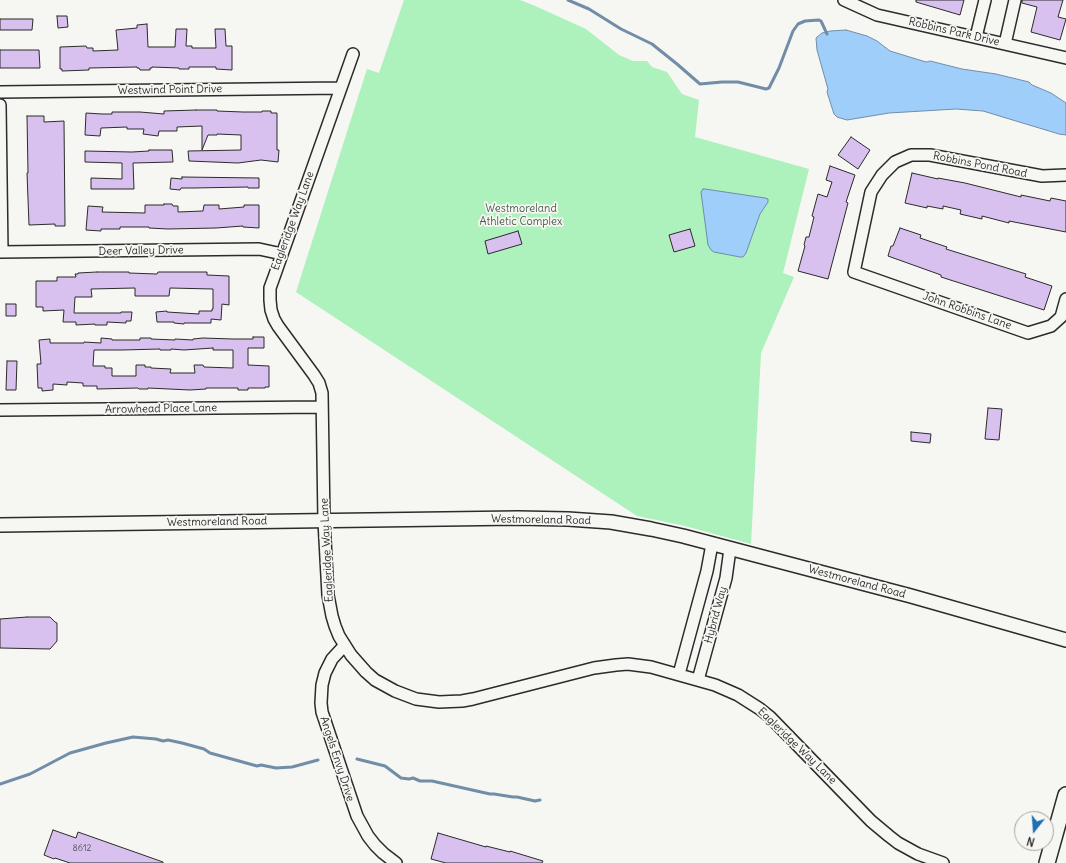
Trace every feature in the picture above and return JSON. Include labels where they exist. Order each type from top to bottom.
[{"type":"main road","points":[[1047,863],[1066,795]]},
{"type":"street","name":"Robbins Park Drive","points":[[844,0],[877,15],[1066,58]]},
{"type":"street","points":[[976,37],[985,0]]},
{"type":"street","points":[[1005,44],[1015,0]]},
{"type":"street","name":"Eagleridge Way Lane","points":[[353,54],[270,288],[271,310],[274,319],[314,375],[322,392],[324,521],[329,605],[335,626],[344,646],[366,672],[384,686],[405,696],[428,701],[462,701],[473,699],[605,666],[628,664],[651,666],[727,689],[760,709],[779,726],[871,821],[889,836],[898,843],[918,854],[943,863]]},
{"type":"street","name":"Westwind Point Drive","points":[[0,92],[341,88]]},
{"type":"street","points":[[0,105],[1,252]]},
{"type":"street","name":"Robbins Pond Road","points":[[854,272],[871,192],[882,175],[895,162],[911,155],[930,155],[1042,176],[1066,175]]},
{"type":"street","name":"Deer Valley Drive","points":[[1,252],[259,250],[282,254]]},
{"type":"street","name":"John Robbins Lane","points":[[854,272],[1028,333],[1051,326],[1061,317],[1066,299]]},
{"type":"street","name":"Arrowhead Place Lane","points":[[0,410],[322,407]]},
{"type":"street","name":"Westmoreland Road","points":[[0,525],[518,518],[611,522],[712,544],[918,598],[1066,640]]},
{"type":"street","name":"Hybrid Way","points":[[679,674],[707,571],[712,544]]},
{"type":"street","name":"Hybrid Way","points":[[698,680],[726,578],[730,549]]},
{"type":"street","name":"Angels Envy Drive","points":[[344,646],[332,659],[325,673],[321,694],[322,712],[357,816],[368,836],[375,845],[396,863]]},
{"type":"green space","name":"Westmoreland Athletic Complex","points":[[404,0],[520,0],[533,5],[586,29],[619,55],[633,61],[647,61],[652,67],[667,72],[682,94],[699,100],[695,137],[809,169],[783,273],[794,277],[761,353],[751,544],[685,526],[637,516],[296,292],[367,69],[379,73]]},
{"type":"water","points":[[846,30],[867,36],[877,41],[890,51],[926,62],[930,61],[1029,82],[1032,85],[1051,93],[1066,103],[1066,135],[983,111],[956,109],[889,113],[847,120],[837,117],[834,114],[827,92],[828,89],[817,50],[816,38],[822,33]]},
{"type":"water","points":[[703,189],[768,199],[768,202],[760,214],[746,253],[743,257],[714,252],[708,245],[701,192]]},
{"type":"building","points":[[916,0],[964,0],[960,15],[916,2]]},
{"type":"building","points":[[1022,0],[1063,0],[1058,17],[1066,19],[1060,40],[1031,32],[1037,7],[1022,3]]},
{"type":"building","points":[[57,16],[67,16],[68,27],[58,28]]},
{"type":"building","points":[[0,19],[33,19],[32,30],[0,30]]},
{"type":"building","points":[[147,24],[148,47],[175,47],[176,29],[187,29],[186,46],[192,46],[192,48],[216,48],[215,29],[225,29],[226,46],[232,46],[232,70],[216,69],[216,67],[189,67],[189,69],[179,69],[152,67],[150,70],[140,70],[137,67],[89,68],[89,70],[62,71],[62,69],[60,69],[60,47],[86,46],[87,48],[93,48],[93,51],[118,50],[116,30],[137,28],[137,25]]},
{"type":"building","points":[[0,50],[39,50],[40,68],[0,68]]},
{"type":"building","points":[[196,110],[243,112],[271,111],[271,113],[277,113],[277,150],[279,150],[278,162],[261,160],[238,163],[189,161],[188,151],[241,150],[241,135],[217,134],[208,135],[202,150],[202,126],[177,127],[177,131],[159,131],[158,136],[143,134],[144,129],[127,129],[127,127],[101,128],[100,136],[85,135],[86,113],[112,114],[112,112],[140,112],[164,114],[164,111]]},
{"type":"building","points":[[27,116],[44,116],[44,122],[64,121],[65,226],[55,226],[55,224],[29,225]]},
{"type":"building","points":[[851,137],[870,150],[858,169],[838,155]]},
{"type":"building","points":[[172,150],[173,162],[133,163],[134,189],[91,189],[91,178],[122,179],[122,163],[85,162],[85,151],[132,152]]},
{"type":"building","points":[[830,166],[855,175],[846,202],[848,203],[828,279],[798,271],[806,237],[809,237],[814,217],[812,216],[818,194],[827,197],[832,182],[826,180]]},
{"type":"building","points":[[912,173],[965,183],[1021,197],[1021,195],[1050,201],[1051,198],[1066,201],[1066,232],[1009,221],[1009,223],[982,216],[982,219],[960,214],[961,210],[943,206],[943,209],[927,206],[927,208],[905,203]]},
{"type":"building","points":[[182,177],[259,178],[259,188],[170,189],[171,178],[182,179]]},
{"type":"building","points":[[164,204],[178,206],[178,212],[203,211],[204,205],[219,205],[219,209],[244,207],[244,205],[259,205],[259,228],[243,226],[168,229],[149,227],[120,227],[120,229],[101,229],[101,231],[86,230],[88,206],[103,207],[102,212],[145,213],[145,205]]},
{"type":"building","points":[[900,228],[921,235],[920,238],[947,247],[946,249],[1026,274],[1025,277],[1052,286],[1044,310],[941,277],[941,275],[888,256]]},
{"type":"building","points":[[690,229],[695,246],[674,252],[669,235]]},
{"type":"building","points":[[518,231],[522,244],[488,254],[485,241]]},
{"type":"building","points":[[97,272],[157,274],[158,272],[207,272],[207,275],[229,276],[229,305],[222,304],[221,320],[211,319],[211,323],[184,324],[174,322],[157,322],[156,312],[167,311],[199,314],[199,311],[212,311],[213,289],[170,288],[169,296],[135,296],[135,288],[91,289],[92,297],[75,297],[74,313],[132,312],[131,321],[126,321],[126,323],[107,322],[107,325],[76,325],[76,322],[63,322],[64,310],[43,311],[43,307],[36,307],[36,281],[57,281],[57,277],[76,277],[75,274],[78,273]]},
{"type":"building","points":[[6,304],[16,304],[16,316],[6,316]]},
{"type":"building","points":[[253,337],[264,337],[264,348],[248,348],[248,365],[269,366],[269,387],[248,388],[248,390],[238,390],[238,388],[206,388],[190,390],[148,388],[97,389],[97,386],[83,386],[83,383],[67,382],[67,385],[53,384],[53,390],[42,391],[42,388],[38,388],[37,364],[41,364],[39,340],[50,339],[50,343],[101,343],[101,338],[112,340],[140,340],[140,338],[175,340],[193,340],[203,338],[253,339]],"holes":[[[213,348],[213,350],[233,350],[233,368],[204,367],[203,365],[194,365],[195,373],[170,373],[171,369],[151,368],[145,367],[145,365],[136,365],[136,376],[112,376],[112,368],[105,368],[105,366],[93,366],[94,350],[184,350]]]},
{"type":"building","points":[[7,361],[17,361],[16,390],[6,390]]},
{"type":"building","points":[[988,408],[1002,409],[999,440],[985,439]]},
{"type":"building","points":[[911,432],[931,434],[930,443],[911,441]]},
{"type":"building","points":[[50,617],[57,623],[57,641],[50,649],[0,648],[0,619]]},
{"type":"building","points":[[53,830],[76,838],[78,832],[163,863],[70,863],[55,858],[54,859],[44,855]]},
{"type":"building","points":[[438,833],[543,861],[542,863],[446,863],[431,859]]},
{"type":"waterway","points":[[568,0],[589,9],[621,29],[652,44],[700,84],[738,82],[766,89],[769,88],[779,68],[793,31],[798,24],[805,21],[819,20],[821,21],[827,34]]},
{"type":"waterway","points":[[0,784],[30,774],[70,753],[133,737],[163,741],[168,740],[182,743],[204,749],[210,753],[257,766],[261,765],[276,768],[292,767],[318,760]]},
{"type":"waterway","points":[[357,759],[385,766],[401,778],[432,781],[490,794],[535,801],[540,800]]}]
